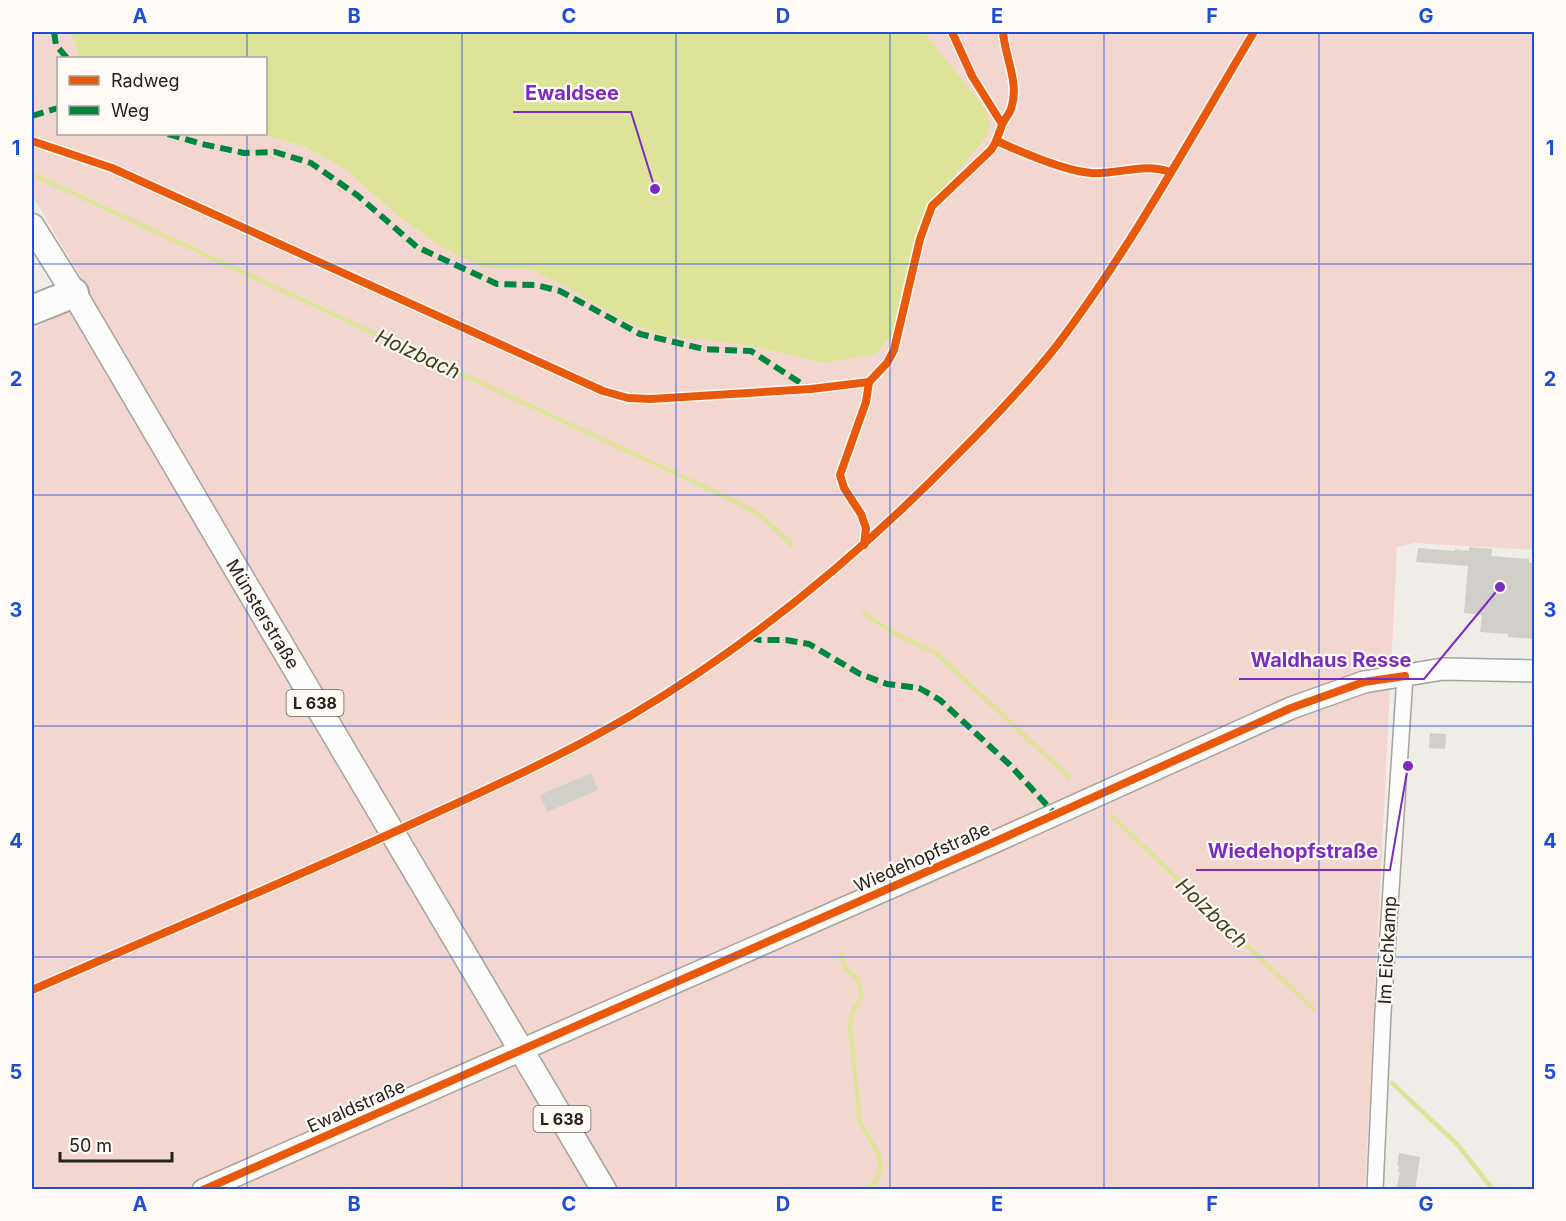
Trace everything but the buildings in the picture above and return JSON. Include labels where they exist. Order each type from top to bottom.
[{"type":"highway","points":[[32,291],[69,285]]},
{"type":"highway","points":[[32,310],[69,285]]},
{"type":"main road","name":"Münsterstraße","points":[[32,226],[604,1190]]},
{"type":"main road","name":"Wiedehopfstraße","points":[[521,1049],[1002,838],[1291,708],[1364,682],[1443,669],[1534,671]]},
{"type":"main road","name":"Ewaldstraße","points":[[203,1190],[521,1049]]},
{"type":"street","name":"Im Eichkamp","points":[[1375,1190],[1383,1012],[1405,676]]},
{"type":"shaded area","points":[[32,32],[71,32],[79,57],[57,57],[57,135],[265,135],[305,147],[348,171],[395,214],[441,247],[483,268],[529,269],[567,287],[619,318],[705,340],[751,346],[824,363],[893,333],[915,237],[928,206],[987,137],[986,109],[924,32],[1534,32],[1534,550],[1414,543],[1397,547],[1365,1189],[32,1189],[32,330],[52,319],[86,286],[32,195]]},
{"type":"shaded area","points":[[71,32],[924,32],[986,109],[990,126],[987,137],[928,206],[915,237],[893,333],[876,354],[824,363],[751,346],[656,334],[619,318],[567,287],[529,269],[483,268],[441,247],[395,214],[348,171],[305,147],[265,135],[267,135],[267,57],[79,57]]},
{"type":"waterway","name":"Holzbach","points":[[36,176],[720,494],[760,515],[792,545]]},
{"type":"waterway","name":"Holzbach","points":[[864,614],[898,635],[936,653],[1069,777]]},
{"type":"waterway","name":"Holzbach","points":[[1112,816],[1313,1009]]},
{"type":"waterway","points":[[841,954],[846,969],[855,976],[860,986],[861,997],[852,1013],[850,1026],[860,1122],[878,1153],[881,1167],[876,1181],[864,1190]]},
{"type":"waterway","name":"Holzbach","points":[[1392,1083],[1458,1145],[1493,1190]]},
{"type":"marked path","points":[[54,32],[56,45],[66,57]]},
{"type":"marked path","points":[[32,116],[57,108]]},
{"type":"marked path","points":[[171,135],[244,153],[275,152],[311,163],[357,195],[417,247],[497,284],[536,285],[560,291],[640,334],[704,349],[751,351],[810,389]]},
{"type":"marked path","points":[[750,637],[759,640],[786,640],[809,644],[860,674],[887,684],[919,688],[940,700],[1010,765],[1056,815]]},
{"type":"cycle path","points":[[952,32],[972,76],[1002,124]]},
{"type":"cycle path","points":[[32,141],[112,168],[603,391],[628,398],[651,399],[811,389],[869,382],[887,363],[894,350],[920,239],[932,206],[991,150],[1011,109],[1013,80],[1003,32]]},
{"type":"cycle path","points":[[32,990],[330,861],[556,756],[674,689],[718,660],[801,597],[918,494],[995,416],[1046,359],[1085,307],[1136,230],[1254,32]]},
{"type":"cycle path","points":[[997,141],[1081,172],[1101,173],[1141,168],[1170,172]]},
{"type":"cycle path","points":[[864,545],[866,528],[861,514],[844,488],[840,475],[866,402],[869,382]]},
{"type":"cycle path","points":[[203,1190],[992,843],[1291,708],[1364,682],[1405,676]]},
{"type":"place","name":"Ewaldsee","points":[[655,189]]},
{"type":"place","name":"Waldhaus Resse","points":[[1500,587]]},
{"type":"place","name":"Wiedehopfstraße","points":[[1408,766]]}]
